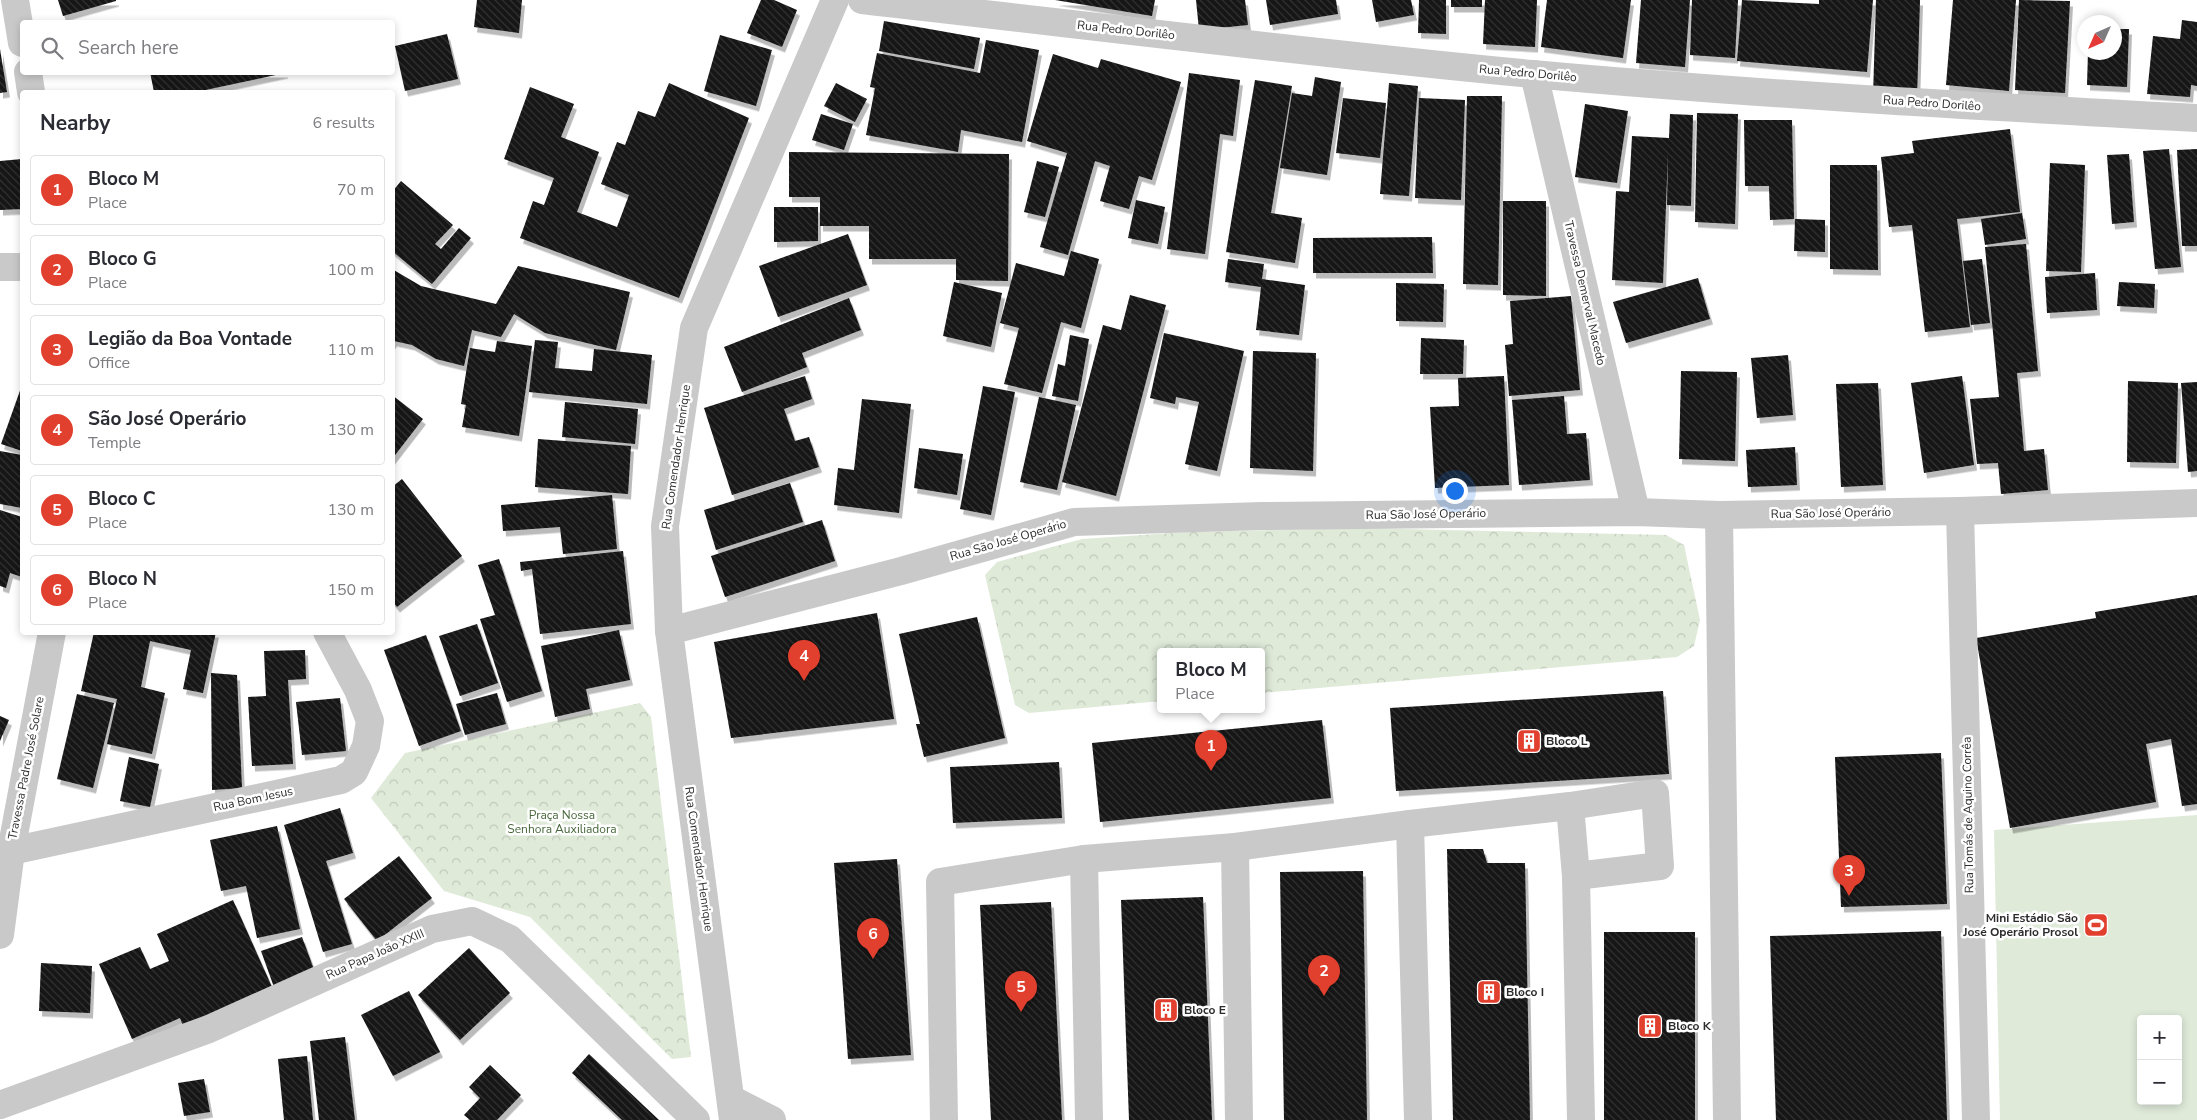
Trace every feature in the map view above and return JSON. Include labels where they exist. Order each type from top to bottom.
[{"type":"street","points":[[15,0],[20,31]]},
{"type":"street","name":"Rua Comendador Henrique","points":[[732,1110],[669,631],[664,526],[694,328],[835,0]]},
{"type":"street","name":"Rua Pedro Dorilêo","points":[[862,0],[1534,74],[1947,105],[2197,118]]},
{"type":"street","name":"Travessa Demerval Macedo","points":[[1534,74],[1636,512]]},
{"type":"street","points":[[28,75],[31,90]]},
{"type":"street","points":[[0,267],[20,267]]},
{"type":"street","name":"Rua São José Operário","points":[[669,631],[902,571],[1074,522],[1262,516],[1636,512],[1719,515],[1960,511],[2197,503]]},
{"type":"street","name":"Rua Tomás de Aquino Corrêa","points":[[1960,511],[1976,1120]]},
{"type":"street","points":[[1719,515],[1727,1120]]},
{"type":"street","name":"Travessa Padre José Solare","points":[[0,935],[5,850],[51,635]]},
{"type":"street","name":"Rua Bom Jesus","points":[[5,850],[341,780],[354,772],[366,746],[370,721],[358,690],[329,635]]},
{"type":"street","points":[[944,1120],[940,882],[1084,859],[1235,847],[1410,824],[1570,806],[1655,793],[1660,866],[1576,876]]},
{"type":"street","points":[[1570,806],[1576,876],[1581,1120]]},
{"type":"street","points":[[1410,824],[1418,1120]]},
{"type":"street","points":[[1235,847],[1239,1120]]},
{"type":"street","points":[[1084,859],[1089,1120]]},
{"type":"street","name":"Rua Papa João XXIII","points":[[0,1105],[209,1029],[432,929],[472,921],[510,939],[696,1120]]},
{"type":"street","points":[[732,1110],[772,1120]]},
{"type":"green space","points":[[1357,528],[1666,535],[1684,545],[1700,620],[1694,646],[1677,657],[1265,693],[1265,648],[1157,648],[1157,701],[1029,713],[1015,705],[985,575],[997,562],[1082,539],[1188,532]]},
{"type":"green space","name":"Praça Nossa Senhora Auxiliadora","points":[[640,703],[651,717],[691,1057],[672,1059],[530,917],[444,891],[371,798],[405,753]]},
{"type":"green space","name":"Mini Estádio São José Operário Prosol","points":[[2197,815],[2197,1120],[2000,1120],[1994,830]]},
{"type":"building","points":[[58,0],[116,0],[116,1],[63,16]]},
{"type":"building","points":[[477,0],[522,0],[519,33],[474,27]]},
{"type":"building","points":[[761,0],[774,0],[797,10],[782,47],[747,33]]},
{"type":"building","points":[[1055,0],[1155,0],[1152,16]]},
{"type":"building","points":[[1196,0],[1245,0],[1248,25],[1199,30]]},
{"type":"building","points":[[1266,0],[1336,0],[1338,14],[1270,25]]},
{"type":"building","points":[[1372,0],[1411,0],[1414,15],[1376,22]]},
{"type":"building","points":[[1419,0],[1446,0],[1446,34],[1418,33]]},
{"type":"building","points":[[1451,0],[1482,0],[1482,7],[1451,7]]},
{"type":"building","points":[[1485,0],[1537,0],[1535,47],[1483,44]]},
{"type":"building","points":[[1547,0],[1631,0],[1623,58],[1541,47]]},
{"type":"building","points":[[1641,0],[1690,0],[1685,67],[1636,63]]},
{"type":"building","points":[[1692,0],[1738,0],[1735,58],[1690,55]]},
{"type":"building","points":[[1742,0],[1819,4],[1819,0],[1873,0],[1867,72],[1737,61]]},
{"type":"building","points":[[1876,0],[1920,0],[1917,98],[1873,95]]},
{"type":"building","points":[[1953,0],[2016,0],[2009,91],[1946,85]]},
{"type":"building","points":[[2019,0],[2070,1],[2065,93],[2015,90]]},
{"type":"building","points":[[2182,20],[2197,22],[2197,86],[2191,85],[2190,97],[2147,94],[2153,36],[2180,39]]},
{"type":"building","points":[[884,21],[980,38],[974,69],[879,51]]},
{"type":"building","points":[[2122,29],[2129,29],[2127,87],[2087,85],[2088,60],[2122,60]]},
{"type":"building","points":[[447,34],[458,79],[405,91],[395,46]]},
{"type":"building","points":[[720,35],[772,50],[756,106],[704,91]]},
{"type":"building","points":[[986,40],[1039,50],[1022,142],[961,130],[958,152],[866,135],[875,88],[870,87],[877,53],[980,73]]},
{"type":"building","points":[[0,49],[7,92],[0,93]]},
{"type":"building","points":[[1053,54],[1098,68],[1101,59],[1181,82],[1152,180],[1139,176],[1129,209],[1100,201],[1110,166],[1095,161],[1068,255],[1040,247],[1067,153],[1027,141]]},
{"type":"building","points":[[1189,73],[1240,80],[1233,136],[1220,134],[1205,254],[1167,249]]},
{"type":"building","points":[[151,75],[276,75],[205,90],[154,90]]},
{"type":"building","points":[[1315,77],[1341,82],[1327,175],[1280,168],[1292,93],[1312,96]]},
{"type":"building","points":[[1255,80],[1292,86],[1271,213],[1302,218],[1295,263],[1226,252]]},
{"type":"building","points":[[669,83],[749,118],[679,298],[520,238],[533,201],[544,205],[554,178],[504,159],[530,87],[574,104],[561,137],[599,152],[577,212],[617,227],[629,195],[601,184],[617,142],[625,145],[638,111],[655,117]]},
{"type":"building","points":[[836,83],[867,99],[855,122],[824,106]]},
{"type":"building","points":[[1389,83],[1418,86],[1409,196],[1380,194]]},
{"type":"building","points":[[1467,96],[1502,96],[1498,285],[1463,284]]},
{"type":"building","points":[[1343,98],[1386,103],[1380,158],[1336,153]]},
{"type":"building","points":[[1419,98],[1465,100],[1461,200],[1415,198]]},
{"type":"building","points":[[1585,104],[1628,111],[1617,183],[1575,177]]},
{"type":"building","points":[[1697,113],[1738,114],[1735,224],[1695,222]]},
{"type":"building","points":[[821,114],[853,124],[844,150],[812,140]]},
{"type":"building","points":[[1670,114],[1693,115],[1691,206],[1667,205],[1668,153],[1663,283],[1612,280],[1616,191],[1629,192],[1632,136],[1669,138]]},
{"type":"building","points":[[1744,120],[1792,120],[1794,219],[1770,220],[1769,186],[1745,186]]},
{"type":"building","points":[[2010,129],[2020,212],[1957,219],[1970,327],[1925,332],[1912,225],[1889,227],[1881,157],[1914,153],[1912,141]]},
{"type":"building","points":[[2169,149],[2181,267],[2155,269],[2143,151]]},
{"type":"building","points":[[2197,149],[2197,246],[2182,246],[2177,150]]},
{"type":"building","points":[[789,152],[1009,154],[1008,281],[956,280],[956,259],[869,259],[869,226],[820,226],[820,197],[789,197]]},
{"type":"building","points":[[2129,154],[2134,222],[2112,224],[2107,155]]},
{"type":"building","points":[[20,159],[20,209],[0,210],[0,161]]},
{"type":"building","points":[[1037,161],[1059,167],[1045,217],[1024,212]]},
{"type":"building","points":[[2050,163],[2085,165],[2081,272],[2046,271]]},
{"type":"building","points":[[1830,165],[1877,165],[1878,270],[1830,269]]},
{"type":"building","points":[[401,181],[453,225],[435,244],[441,249],[459,228],[471,238],[432,284],[395,253],[395,188]]},
{"type":"building","points":[[1136,200],[1165,207],[1158,244],[1128,238]]},
{"type":"building","points":[[1503,201],[1546,201],[1546,296],[1503,295]]},
{"type":"building","points":[[774,207],[818,207],[818,241],[774,242]]},
{"type":"building","points":[[2022,213],[2026,239],[1985,245],[1981,219]]},
{"type":"building","points":[[1795,219],[1825,220],[1825,252],[1794,251]]},
{"type":"building","points":[[848,234],[867,285],[778,317],[759,266]]},
{"type":"building","points":[[1432,237],[1433,273],[1313,273],[1313,238]]},
{"type":"building","points":[[2026,244],[2038,371],[2017,373],[2024,451],[2044,449],[2048,490],[2001,494],[1998,463],[1977,464],[1970,399],[1999,397],[1985,247]]},
{"type":"building","points":[[1071,251],[1099,259],[1081,328],[1061,322],[1042,393],[1004,384],[1019,328],[1000,323],[1016,263],[1064,276]]},
{"type":"building","points":[[1228,259],[1264,264],[1262,279],[1305,285],[1299,335],[1256,330],[1261,287],[1225,282]]},
{"type":"building","points":[[1982,259],[1990,323],[1971,325],[1963,261]]},
{"type":"building","points":[[518,266],[630,292],[616,350],[545,333],[514,314],[501,337],[472,330],[464,366],[436,359],[412,345],[395,341],[395,271],[421,286],[496,304]]},
{"type":"building","points":[[2095,273],[2097,310],[2047,313],[2045,277]]},
{"type":"building","points":[[1698,278],[1710,319],[1626,343],[1613,302]]},
{"type":"building","points":[[954,282],[1002,293],[991,347],[943,336]]},
{"type":"building","points":[[2119,282],[2155,284],[2154,308],[2117,306]]},
{"type":"building","points":[[1396,283],[1444,284],[1443,322],[1396,321]]},
{"type":"building","points":[[1130,295],[1166,305],[1116,496],[1062,482],[1103,325],[1121,330]]},
{"type":"building","points":[[1571,296],[1580,390],[1509,396],[1505,345],[1513,344],[1510,301]]},
{"type":"building","points":[[849,298],[861,330],[802,353],[807,367],[742,392],[724,347]]},
{"type":"building","points":[[1164,333],[1244,351],[1217,471],[1185,464],[1199,402],[1176,397],[1175,404],[1150,398]]},
{"type":"building","points":[[1070,335],[1089,339],[1078,401],[1052,396],[1058,364],[1065,366]]},
{"type":"building","points":[[1421,338],[1464,340],[1463,374],[1420,374]]},
{"type":"building","points":[[535,340],[558,342],[555,368],[592,371],[594,349],[652,355],[647,404],[529,392]]},
{"type":"building","points":[[497,341],[532,346],[519,436],[462,427],[466,405],[461,404],[470,348],[495,352]]},
{"type":"building","points":[[1253,351],[1316,353],[1313,471],[1250,468]]},
{"type":"building","points":[[1788,355],[1793,415],[1757,418],[1751,358]]},
{"type":"building","points":[[1681,371],[1737,372],[1735,461],[1679,459]]},
{"type":"building","points":[[805,376],[812,399],[784,409],[795,441],[809,437],[819,467],[732,495],[704,408]]},
{"type":"building","points":[[1504,376],[1509,485],[1435,488],[1430,407],[1459,406],[1458,378]]},
{"type":"building","points":[[1962,376],[1974,465],[1924,473],[1911,383]]},
{"type":"building","points":[[2128,381],[2178,383],[2176,463],[2127,462]]},
{"type":"building","points":[[2197,382],[2197,471],[2188,472],[2181,383]]},
{"type":"building","points":[[1878,383],[1883,485],[1841,487],[1836,384]]},
{"type":"building","points":[[983,386],[1015,392],[991,515],[960,509]]},
{"type":"building","points":[[20,391],[20,450],[1,444]]},
{"type":"building","points":[[1564,396],[1567,434],[1586,433],[1590,480],[1519,485],[1512,400]]},
{"type":"building","points":[[395,397],[423,419],[395,455]]},
{"type":"building","points":[[1039,397],[1076,405],[1057,490],[1020,482]]},
{"type":"building","points":[[862,399],[911,404],[899,513],[834,505],[838,468],[854,470]]},
{"type":"building","points":[[565,402],[638,409],[635,444],[562,437]]},
{"type":"building","points":[[538,439],[631,446],[628,494],[535,487]]},
{"type":"building","points":[[1795,447],[1797,485],[1748,487],[1746,450]]},
{"type":"building","points":[[919,448],[963,454],[957,495],[914,488]]},
{"type":"building","points":[[0,451],[20,455],[20,508],[0,504]]},
{"type":"building","points":[[402,479],[462,556],[397,607],[395,605],[395,485]]},
{"type":"building","points":[[790,483],[803,522],[716,550],[704,510]]},
{"type":"building","points":[[612,495],[617,549],[563,554],[560,527],[503,531],[501,505]]},
{"type":"building","points":[[0,510],[20,516],[20,576],[10,573],[6,588],[0,586]]},
{"type":"building","points":[[822,520],[835,561],[725,597],[711,556]]},
{"type":"building","points":[[623,551],[631,624],[540,634],[532,569],[521,571],[520,562]]},
{"type":"building","points":[[499,559],[542,691],[507,702],[480,619],[495,615],[478,565]]},
{"type":"building","points":[[2197,595],[2197,804],[2182,806],[2171,739],[2146,744],[2156,802],[2010,828],[1976,638],[2096,618],[2095,612]]},
{"type":"building","points":[[877,613],[894,719],[731,738],[714,642]]},
{"type":"building","points":[[977,617],[1005,738],[924,757],[916,724],[920,724],[899,634]]},
{"type":"building","points":[[477,624],[498,683],[460,696],[439,636]]},
{"type":"building","points":[[619,630],[630,680],[586,689],[590,709],[555,717],[541,646]]},
{"type":"building","points":[[93,635],[215,635],[203,693],[183,689],[191,650],[150,641],[141,687],[165,693],[152,754],[107,744],[117,699],[81,691]]},
{"type":"building","points":[[426,635],[461,731],[419,746],[384,650]]},
{"type":"building","points":[[305,650],[306,679],[288,680],[293,764],[252,766],[248,697],[266,696],[264,651]]},
{"type":"building","points":[[211,673],[237,675],[242,788],[212,790]]},
{"type":"building","name":"Bloco L","points":[[1663,691],[1669,774],[1396,791],[1390,708]]},
{"type":"building","points":[[497,693],[506,724],[465,735],[456,704]]},
{"type":"building","points":[[77,694],[114,703],[93,788],[57,779]]},
{"type":"building","points":[[340,698],[346,751],[302,755],[296,702]]},
{"type":"building","points":[[0,716],[9,720],[0,741]]},
{"type":"building","points":[[1322,720],[1331,798],[1100,822],[1092,743]]},
{"type":"building","points":[[1941,753],[1947,904],[1841,907],[1835,757]]},
{"type":"building","points":[[129,757],[159,764],[150,807],[120,801]]},
{"type":"building","points":[[1059,762],[1062,818],[953,823],[950,767]]},
{"type":"building","points":[[340,808],[353,853],[326,861],[352,944],[323,952],[284,825]]},
{"type":"building","points":[[277,826],[300,929],[257,938],[246,886],[221,891],[210,840]]},
{"type":"building","name":"Bloco I","points":[[1447,849],[1483,849],[1487,863],[1525,863],[1530,1120],[1453,1120]]},
{"type":"building","points":[[399,856],[432,898],[377,941],[344,899]]},
{"type":"building","points":[[897,859],[911,1055],[848,1059],[834,863]]},
{"type":"building","points":[[1363,871],[1367,1120],[1284,1120],[1280,872]]},
{"type":"building","name":"Bloco E","points":[[1203,897],[1212,1120],[1129,1120],[1121,900]]},
{"type":"building","points":[[233,900],[272,987],[183,1026],[180,1018],[132,1039],[99,964],[140,947],[150,969],[169,961],[157,934]]},
{"type":"building","points":[[1051,902],[1062,1120],[991,1120],[980,905]]},
{"type":"building","points":[[1941,931],[1947,1120],[1776,1120],[1770,936]]},
{"type":"building","name":"Bloco K","points":[[1604,932],[1695,932],[1695,1120],[1604,1120]]},
{"type":"building","points":[[302,937],[316,975],[275,990],[261,951]]},
{"type":"building","points":[[469,948],[510,993],[460,1040],[418,995]]},
{"type":"building","points":[[41,963],[92,966],[90,1013],[39,1011]]},
{"type":"building","points":[[409,991],[440,1052],[393,1076],[361,1015]]},
{"type":"building","points":[[345,1037],[355,1120],[319,1120],[310,1041]]},
{"type":"building","points":[[589,1054],[659,1120],[622,1120],[572,1073]]},
{"type":"building","points":[[307,1056],[313,1120],[284,1120],[278,1059]]},
{"type":"building","points":[[490,1065],[521,1095],[497,1120],[470,1120],[464,1115],[480,1098],[469,1087]]},
{"type":"building","points":[[204,1079],[210,1112],[184,1116],[178,1083]]},
{"type":"place","name":"São José Operário","points":[[804,681]]},
{"type":"place","name":"Bloco L","points":[[1529,741]]},
{"type":"place","name":"Bloco M","points":[[1211,771]]},
{"type":"place","name":"Legião da Boa Vontade","points":[[1849,896]]},
{"type":"place","name":"Mini Estádio São José Operário Prosol","points":[[2096,925]]},
{"type":"place","name":"Bloco N","points":[[873,959]]},
{"type":"place","name":"Bloco I","points":[[1489,992]]},
{"type":"place","name":"Bloco G","points":[[1324,996]]},
{"type":"place","name":"Bloco E","points":[[1166,1010]]},
{"type":"place","name":"Bloco C","points":[[1021,1012]]},
{"type":"place","name":"Bloco K","points":[[1650,1026]]}]
